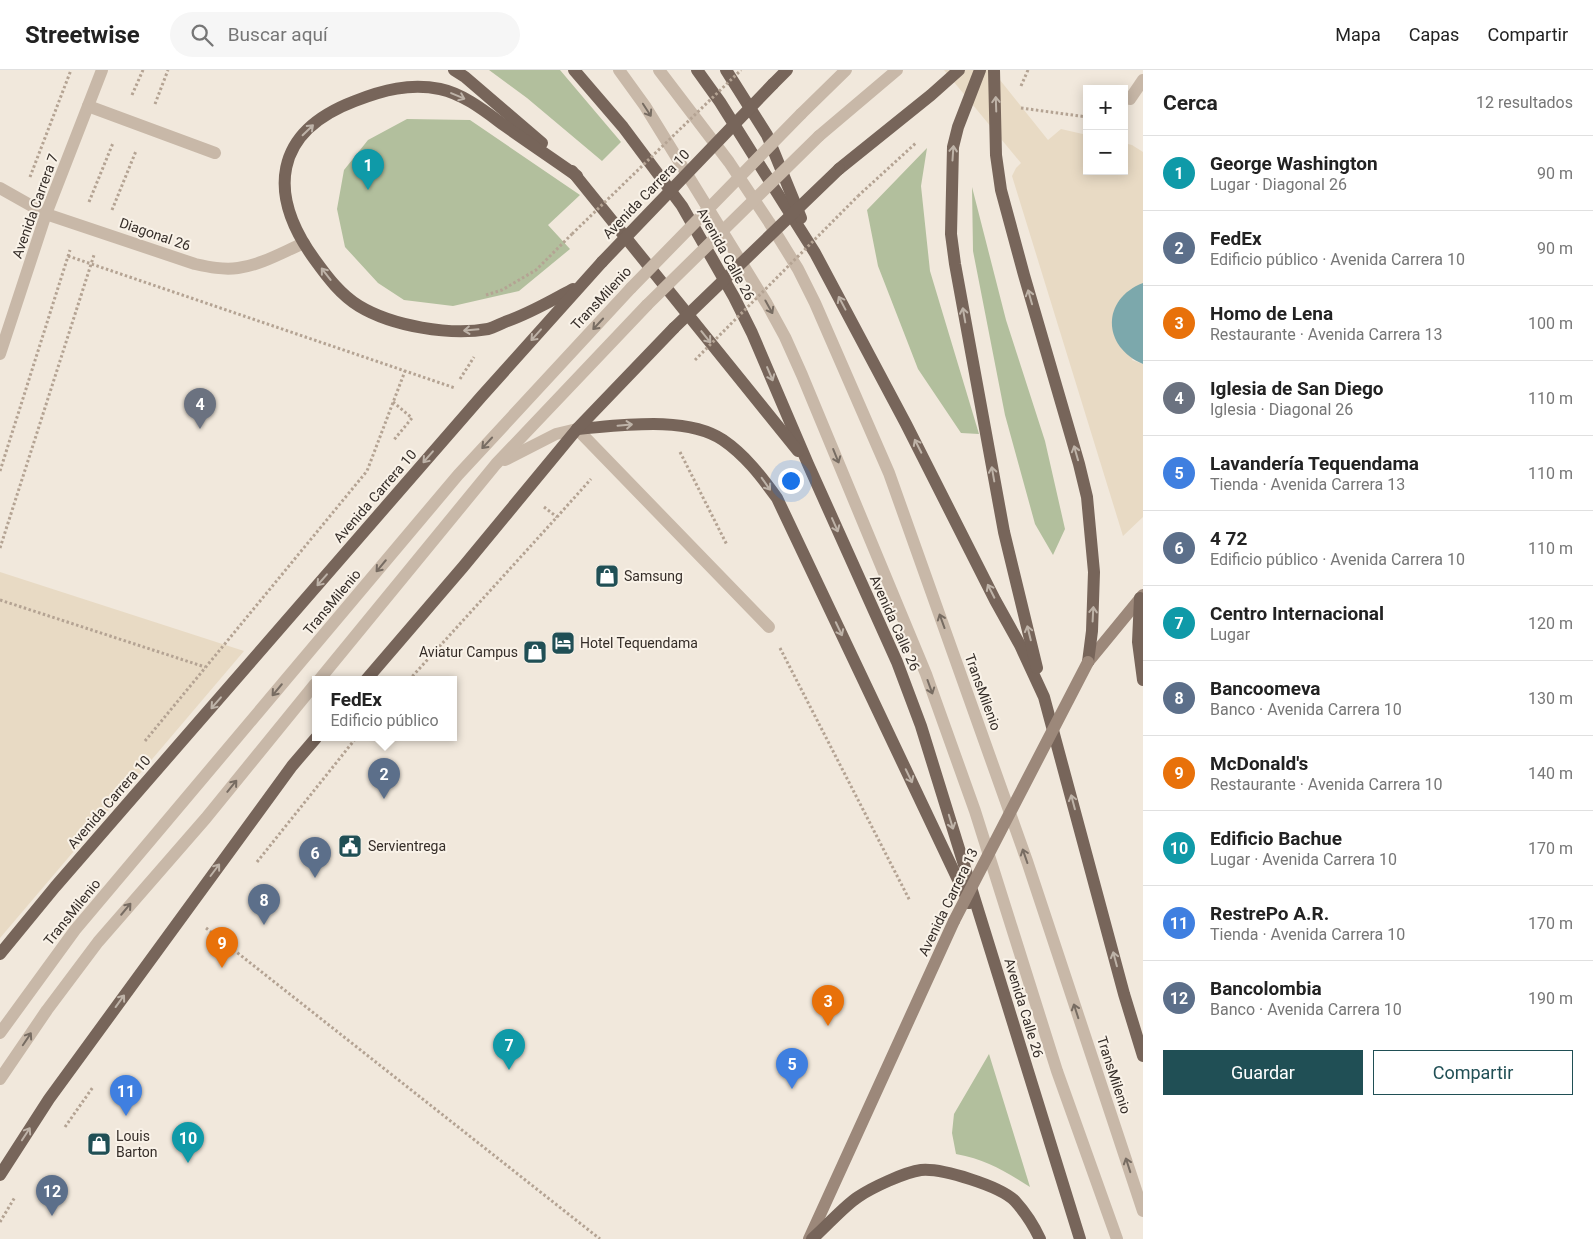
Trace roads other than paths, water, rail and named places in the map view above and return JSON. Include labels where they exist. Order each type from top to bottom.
[{"type":"main road","points":[[454,70],[523,126],[577,176],[808,464]]},
{"type":"main road","name":"Avenida Calle 26","points":[[574,70],[623,127],[682,206],[734,297],[752,333],[911,696],[1080,1239]]},
{"type":"main road","points":[[697,70],[720,102],[815,253],[906,424],[995,600],[1020,644],[1044,697]]},
{"type":"main road","points":[[726,70],[767,135],[815,253]]},
{"type":"main road","name":"Avenida Carrera 10","points":[[0,954],[55,887],[480,397],[602,262],[787,70]]},
{"type":"main road","points":[[369,676],[463,567],[577,429],[674,328],[839,169],[959,70]]},
{"type":"main road","points":[[980,70],[958,127],[953,147],[950,204],[954,264],[1004,532],[1044,697],[1124,994],[1143,1056]]},
{"type":"main road","points":[[994,70],[996,154],[1001,190],[1080,464],[1087,497],[1094,572],[1092,631],[1088,662]]},
{"type":"main road","points":[[577,176],[470,101],[441,89],[412,86],[378,92],[342,106],[315,124],[298,141],[288,160],[284,182],[287,205],[294,223],[304,243],[328,277],[345,296],[360,307],[386,320],[416,327],[455,332],[487,329],[520,317],[580,286]]},
{"type":"main road","points":[[577,429],[635,424],[667,424],[702,430],[721,438],[759,473],[777,498],[988,943]]},
{"type":"main road","points":[[1142,596],[1138,642],[1143,680]]},
{"type":"main road","name":"Avenida Carrera 13","points":[[811,1239],[954,921],[1088,662],[1142,596]]},
{"type":"main road","points":[[0,1175],[48,1099],[292,766],[313,741]]},
{"type":"main road","points":[[811,1239],[857,1197],[888,1181],[921,1170],[952,1174],[985,1183],[1013,1200],[1035,1227],[1040,1239]]},
{"type":"street","name":"Avenida Carrera 7","points":[[0,354],[46,214],[102,70]]},
{"type":"street","points":[[619,70],[645,106],[768,304],[802,375],[926,674],[975,811],[1057,1070],[1117,1239]]},
{"type":"street","name":"TransMilenio","points":[[659,70],[728,162],[798,269],[816,304],[889,473],[1027,861],[1143,1211]]},
{"type":"street","name":"TransMilenio","points":[[0,1033],[75,930],[458,475],[631,288],[846,70]]},
{"type":"street","points":[[322,676],[496,464],[648,305],[819,136],[897,70]]},
{"type":"street","points":[[1130,99],[1143,80]]},
{"type":"street","points":[[88,106],[215,153]]},
{"type":"street","name":"Diagonal 26","points":[[0,188],[46,214],[195,264],[217,268],[238,268],[256,263],[304,243]]},
{"type":"street","points":[[496,464],[556,434],[577,429],[769,627]]},
{"type":"street","points":[[0,1079],[47,1010],[98,942],[206,818],[312,688]]},
{"type":"water","points":[[1143,283],[1143,364],[1130,356],[1120,346],[1114,335],[1112,323],[1114,311],[1120,300],[1129,290]]},
{"type":"place","name":"George Washington","points":[[368,190]]},
{"type":"place","name":"Iglesia de San Diego","points":[[200,429]]},
{"type":"place","name":"Samsung","points":[[607,576]]},
{"type":"place","name":"Hotel Tequendama","points":[[563,643]]},
{"type":"place","name":"Aviatur Campus","points":[[535,652]]},
{"type":"place","name":"FedEx","points":[[384,799]]},
{"type":"place","name":"Servientrega","points":[[350,846]]},
{"type":"place","name":"4 72","points":[[315,878]]},
{"type":"place","name":"Bancoomeva","points":[[264,925]]},
{"type":"place","name":"McDonald's","points":[[222,968]]},
{"type":"place","name":"Homo de Lena","points":[[828,1026]]},
{"type":"place","name":"Centro Internacional","points":[[509,1070]]},
{"type":"place","name":"Lavandería Tequendama","points":[[792,1089]]},
{"type":"place","name":"RestrePo A.R.","points":[[126,1116]]},
{"type":"place","name":"Louis Barton","points":[[99,1144]]},
{"type":"place","name":"Edificio Bachue","points":[[188,1163]]},
{"type":"place","name":"Bancolombia","points":[[52,1216]]}]
